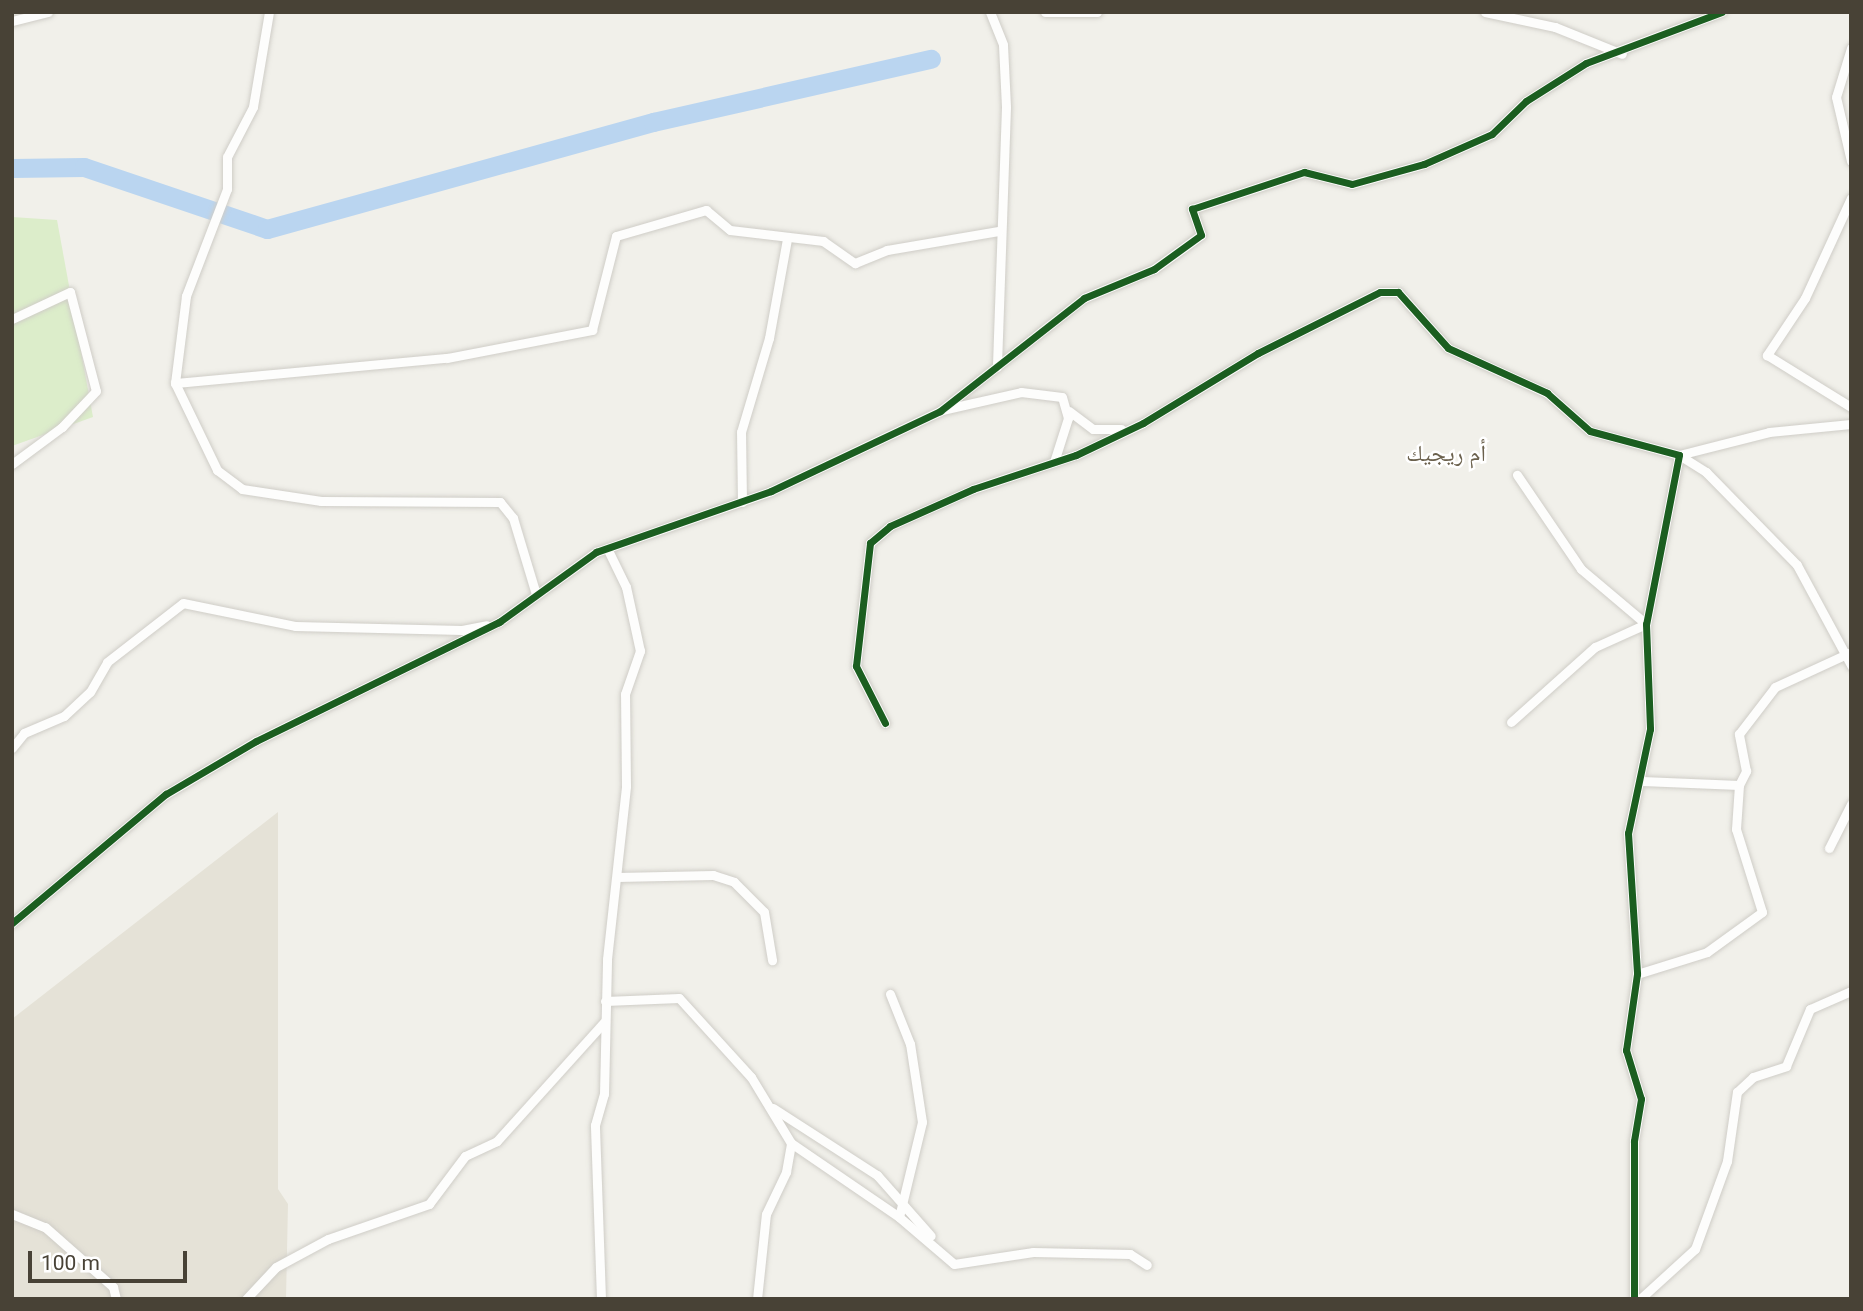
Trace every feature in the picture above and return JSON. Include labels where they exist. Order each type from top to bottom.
[{"type":"street","points":[[12,21],[48,12]]},
{"type":"street","points":[[269,12],[253,107],[227,157],[227,189],[186,296],[175,383],[217,470],[243,489],[320,501],[500,502],[513,518],[536,594]]},
{"type":"street","points":[[990,12],[1003,45],[1006,107],[998,231],[997,367]]},
{"type":"street","points":[[1045,12],[1097,12]]},
{"type":"street","points":[[1485,12],[1555,27],[1622,54]]},
{"type":"street","points":[[12,923],[166,794],[256,741],[499,622],[536,594],[607,548],[742,502],[940,411],[1084,298],[1154,269],[1201,235],[1192,209],[1304,172],[1352,184],[1424,164],[1492,134],[1526,101],[1586,63],[1622,54],[1722,12]]},
{"type":"street","points":[[1851,48],[1836,97],[1851,162]]},
{"type":"street","points":[[1851,198],[1805,298],[1767,355],[1851,407]]},
{"type":"street","points":[[175,383],[447,358],[592,330],[616,236],[706,211],[730,230],[787,239],[823,240],[855,263],[887,250],[998,231]]},
{"type":"street","points":[[742,502],[741,432],[769,338],[787,239]]},
{"type":"street","points":[[12,319],[70,292],[96,391],[62,427],[12,464]]},
{"type":"street","points":[[885,723],[856,666],[870,543],[890,526],[973,489],[1054,462],[1143,423],[1352,305],[1398,292],[1448,348],[1474,364],[1547,393],[1590,431],[1679,455],[1706,472],[1797,565],[1851,665]]},
{"type":"street","points":[[940,411],[1036,392],[1062,397],[1069,411],[1107,431],[1143,423]]},
{"type":"street","points":[[1054,462],[1069,411]]},
{"type":"street","points":[[1679,455],[1769,432],[1851,424]]},
{"type":"street","points":[[1634,1299],[1634,1140],[1642,1099],[1625,1036],[1637,974],[1628,833],[1642,781],[1650,729],[1646,624],[1679,455]]},
{"type":"street","points":[[1517,475],[1581,569],[1646,624]]},
{"type":"street","points":[[601,1299],[595,1125],[604,1094],[605,1001],[626,786],[625,694],[640,651],[626,587],[607,548]]},
{"type":"street","points":[[12,748],[24,733],[64,716],[90,692],[107,662],[183,603],[295,626],[462,630],[499,622]]},
{"type":"street","points":[[1511,722],[1595,647],[1646,624]]},
{"type":"street","points":[[1637,974],[1707,951],[1762,912],[1736,829],[1739,785],[1746,771],[1739,734],[1775,687],[1847,654]]},
{"type":"street","points":[[1642,781],[1739,785]]},
{"type":"street","points":[[1829,848],[1851,804]]},
{"type":"street","points":[[617,877],[713,875],[734,882],[764,912],[772,960]]},
{"type":"street","points":[[1640,1299],[1695,1249],[1727,1161],[1737,1092],[1753,1077],[1786,1066],[1810,1009],[1851,991]]},
{"type":"street","points":[[891,994],[909,1044],[922,1122],[899,1217]]},
{"type":"street","points":[[605,1001],[679,998],[766,1102],[790,1124],[862,1163],[901,1202],[954,1264],[1033,1252],[1130,1254],[1147,1265]]},
{"type":"street","points":[[246,1299],[276,1267],[328,1239],[429,1204],[465,1157],[497,1141],[605,1021]]},
{"type":"street","points":[[766,1102],[790,1143],[899,1217],[941,1251]]},
{"type":"street","points":[[757,1299],[766,1214],[786,1172],[790,1143]]},
{"type":"street","points":[[12,1214],[45,1227],[113,1287],[116,1299]]},
{"type":"street","points":[[256,1299],[257,1287]]},
{"type":"shaded area","points":[[278,812],[278,1189],[288,1204],[286,1299],[12,1299],[12,1019]]},
{"type":"green space","points":[[12,217],[57,220],[93,417],[12,446]]},
{"type":"waterway","points":[[12,168],[84,167],[267,229],[653,122],[931,59]]},
{"type":"cycle path","points":[[12,923],[166,794],[256,741],[499,622],[596,552],[771,491],[940,411],[1084,298],[1154,269],[1201,235],[1192,209],[1304,172],[1352,184],[1424,164],[1492,134],[1526,101],[1586,63],[1722,12]]},
{"type":"cycle path","points":[[885,723],[856,666],[870,543],[890,526],[973,489],[1076,455],[1143,423],[1258,353],[1380,292],[1398,292],[1448,348],[1547,393],[1590,431],[1679,455],[1646,624],[1650,729],[1628,833],[1637,974],[1626,1050],[1641,1099],[1634,1141],[1634,1299]]},
{"type":"district","name":"أم ريجيك","points":[[1446,454]]}]
